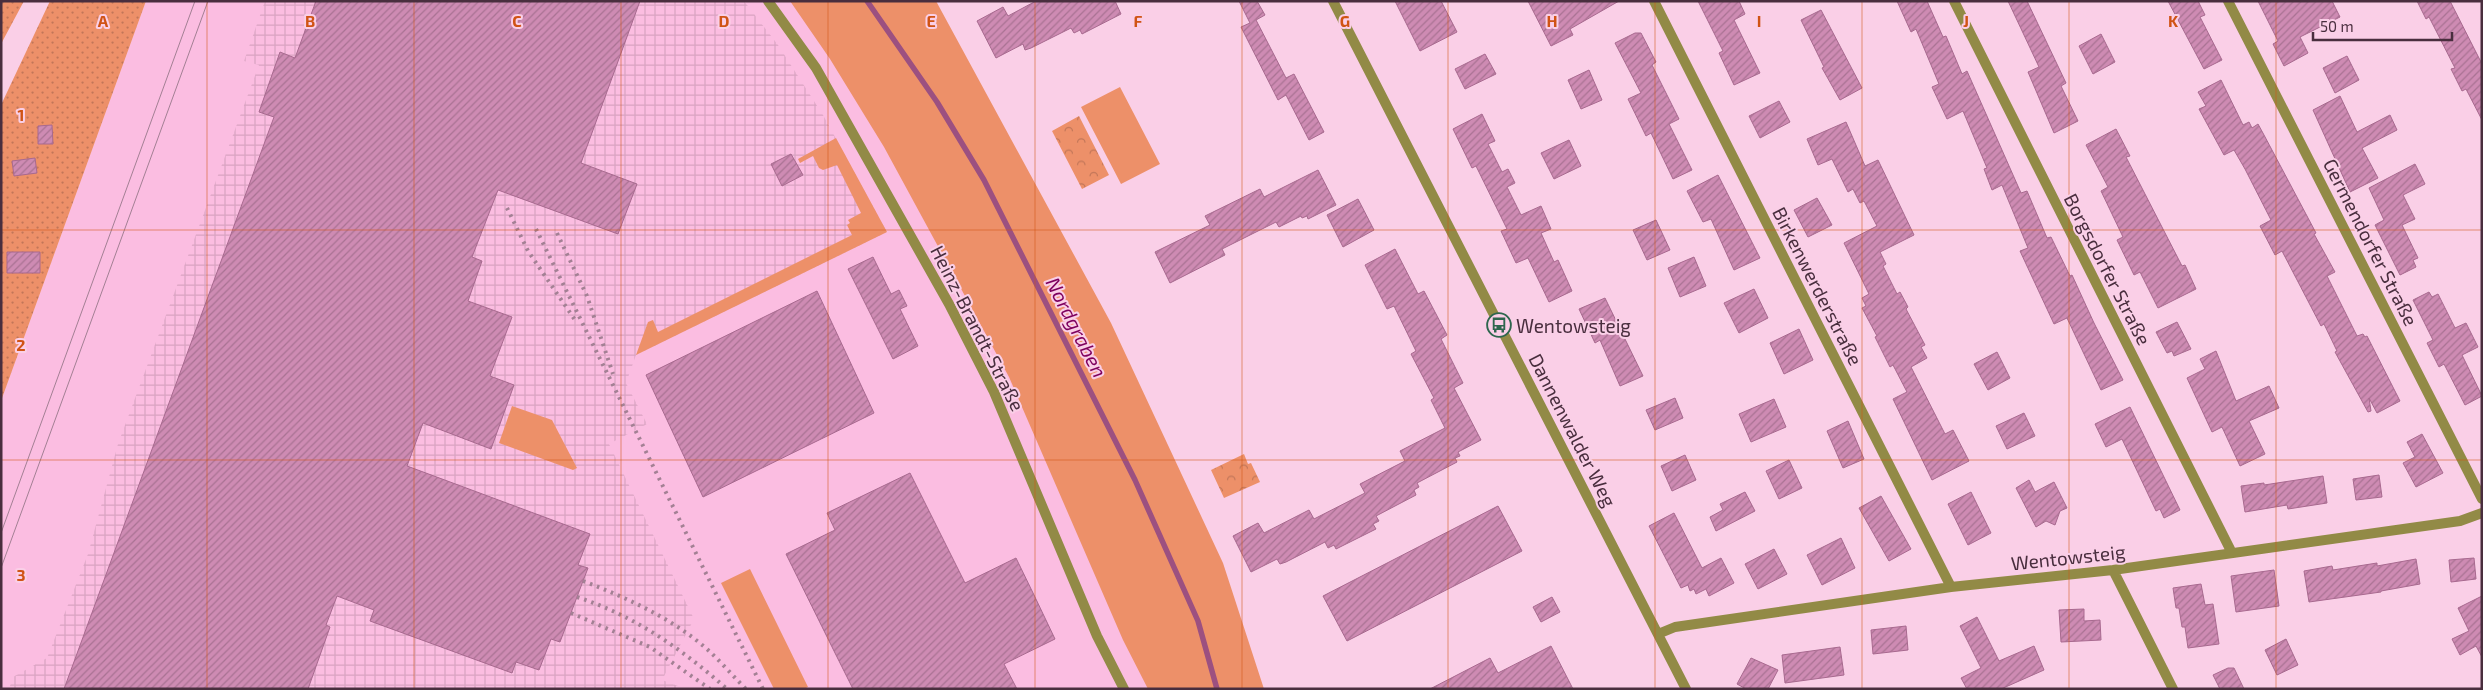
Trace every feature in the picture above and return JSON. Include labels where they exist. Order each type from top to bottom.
[{"type":"street","name":"Heinz-Brandt-Straße","points":[[768,1],[816,68],[948,304],[994,392],[1098,636],[1124,689]]},
{"type":"street","name":"Dannenwalder Weg","points":[[1333,1],[1686,689]]},
{"type":"street","name":"Birkenwerderstraße","points":[[1654,1],[1951,587]]},
{"type":"street","name":"Borgsdorfer Straße","points":[[1954,1],[2232,553]]},
{"type":"street","name":"Germendorfer Straße","points":[[2228,1],[2482,499]]},
{"type":"street","name":"Wentowsteig","points":[[1658,634],[1675,627],[1951,587],[2113,570],[2460,521],[2482,512]]},
{"type":"street","points":[[2113,570],[2173,689]]},
{"type":"shaded area","points":[[146,1],[814,1],[1171,689],[1,689],[1,401]]},
{"type":"shaded area","points":[[265,1],[744,1],[778,45],[823,115],[887,232],[636,355],[626,383],[647,424],[609,444],[694,619],[662,680],[686,689],[9,689],[13,677],[47,658],[88,554],[118,444],[259,65],[244,61]]},
{"type":"green space","points":[[1,1],[24,1],[1,44]]},
{"type":"green space","points":[[50,1],[146,1],[1,401],[1,105]]},
{"type":"green space","points":[[790,1],[936,1],[1111,323],[1223,563],[1264,689],[1148,689],[1123,640],[1009,377],[884,147],[830,59]]},
{"type":"green space","points":[[1120,87],[1160,164],[1121,184],[1081,107]]},
{"type":"green space","points":[[1079,116],[1109,175],[1082,189],[1052,131]]},
{"type":"green space","points":[[836,138],[887,232],[636,355],[648,322],[653,320],[658,332],[852,235],[847,225],[850,223],[848,220],[861,213],[837,165],[823,170],[819,168],[813,156],[800,163],[798,159]]},
{"type":"green space","points":[[512,406],[552,420],[577,468],[573,470],[499,443]]},
{"type":"green space","points":[[1244,454],[1248,464],[1251,463],[1260,482],[1224,498],[1211,470]]},
{"type":"green space","points":[[750,569],[808,687],[804,689],[774,689],[721,583]]},
{"type":"building","points":[[316,1],[640,1],[581,163],[637,184],[618,234],[498,190],[472,257],[482,261],[468,301],[512,317],[490,376],[514,385],[491,449],[423,423],[407,466],[590,534],[578,565],[588,568],[560,642],[551,639],[539,670],[516,662],[512,673],[370,621],[374,610],[337,596],[326,625],[330,627],[308,689],[64,689],[274,117],[259,112],[280,52],[295,58]]},
{"type":"building","points":[[1036,1],[1115,1],[1121,14],[1082,34],[1080,30],[1074,33],[1071,28],[1031,48],[1025,50],[1023,44],[996,58],[977,21],[1003,7],[1008,16]]},
{"type":"building","points":[[1239,1],[1257,1],[1265,15],[1256,20],[1286,78],[1294,74],[1324,132],[1309,140],[1286,95],[1278,100],[1241,27],[1250,23]]},
{"type":"building","points":[[1395,1],[1441,1],[1457,32],[1420,51]]},
{"type":"building","points":[[1528,1],[1619,1],[1570,29],[1573,35],[1551,46]]},
{"type":"building","points":[[1698,1],[1739,1],[1745,14],[1734,20],[1760,73],[1734,85],[1719,53],[1723,51]]},
{"type":"building","points":[[1897,1],[1927,1],[1943,37],[1946,36],[1962,74],[1967,71],[2021,193],[2027,191],[2047,238],[2051,237],[2070,276],[2072,275],[2123,380],[2101,390],[2067,318],[2054,324],[2020,251],[2028,248],[2002,185],[1992,190],[1984,169],[1987,168],[1963,111],[1947,119],[1932,87],[1939,84],[1916,29],[1911,32]]},
{"type":"building","points":[[2008,1],[2027,1],[2066,83],[2061,86],[2078,121],[2054,133],[2028,72],[2039,67]]},
{"type":"building","points":[[2168,1],[2198,1],[2205,15],[2200,17],[2222,60],[2204,69]]},
{"type":"building","points":[[2258,1],[2332,1],[2340,17],[2300,37],[2308,53],[2284,66],[2273,44],[2278,41]]},
{"type":"building","points":[[2417,1],[2450,1],[2482,64],[2482,120],[2466,89],[2462,91],[2451,69],[2455,68],[2429,17],[2426,19]]},
{"type":"building","points":[[1821,10],[1862,88],[1840,100],[1822,68],[1824,67],[1801,20]]},
{"type":"building","points":[[1635,33],[1641,33],[1656,62],[1652,65],[1679,119],[1669,124],[1692,170],[1673,179],[1651,133],[1646,136],[1628,99],[1641,93],[1615,43]]},
{"type":"building","points":[[2101,34],[2115,62],[2093,74],[2079,46]]},
{"type":"building","points":[[1485,54],[1496,74],[1465,89],[1455,69]]},
{"type":"building","points":[[2347,56],[2359,80],[2335,93],[2323,68]]},
{"type":"building","points":[[1589,70],[1602,100],[1581,109],[1568,80]]},
{"type":"building","points":[[2221,80],[2243,125],[2249,122],[2252,128],[2258,124],[2335,272],[2327,276],[2357,336],[2363,334],[2365,337],[2367,336],[2400,401],[2377,413],[2369,398],[2371,411],[2368,412],[2335,352],[2337,351],[2324,324],[2321,326],[2282,251],[2275,255],[2260,226],[2271,220],[2234,150],[2224,155],[2199,109],[2206,106],[2198,92]]},
{"type":"building","points":[[2340,96],[2357,132],[2390,115],[2397,130],[2362,148],[2378,178],[2350,192],[2313,110]]},
{"type":"building","points":[[1779,101],[1790,122],[1760,138],[1749,116]]},
{"type":"building","points":[[1482,114],[1495,141],[1488,144],[1502,172],[1508,169],[1515,183],[1507,187],[1521,215],[1541,206],[1551,229],[1541,233],[1554,262],[1558,260],[1572,291],[1549,302],[1528,258],[1516,263],[1501,231],[1507,229],[1476,166],[1472,168],[1453,129]]},
{"type":"building","points":[[1846,122],[1865,166],[1878,160],[1914,235],[1880,252],[1886,264],[1883,266],[1897,294],[1900,292],[1908,307],[1906,309],[1925,345],[1921,347],[1927,358],[1911,367],[1945,434],[1953,430],[1969,461],[1932,480],[1893,399],[1907,392],[1893,365],[1890,367],[1875,337],[1877,336],[1862,308],[1866,306],[1862,298],[1869,294],[1844,243],[1877,226],[1864,201],[1860,203],[1853,189],[1848,192],[1832,159],[1818,165],[1807,139]]},
{"type":"building","points":[[52,125],[53,144],[38,144],[38,126]]},
{"type":"building","points":[[2116,129],[2130,156],[2126,157],[2182,266],[2185,265],[2196,289],[2158,308],[2140,272],[2134,275],[2117,240],[2123,237],[2101,191],[2108,187],[2086,145]]},
{"type":"building","points":[[1569,140],[1581,166],[1554,179],[1541,153]]},
{"type":"building","points":[[791,154],[803,175],[782,186],[771,164]]},
{"type":"building","points":[[35,158],[37,173],[14,176],[12,161]]},
{"type":"building","points":[[2415,164],[2425,184],[2403,195],[2415,219],[2402,225],[2418,258],[2413,260],[2416,267],[2400,275],[2375,225],[2384,220],[2369,188]]},
{"type":"building","points":[[1318,170],[1336,205],[1308,219],[1307,216],[1302,218],[1301,216],[1279,227],[1276,222],[1222,249],[1225,255],[1170,283],[1155,252],[1210,225],[1205,216],[1260,189],[1264,197]]},
{"type":"building","points":[[1718,175],[1760,258],[1734,270],[1711,219],[1703,222],[1687,191]]},
{"type":"building","points":[[1817,198],[1832,225],[1808,237],[1794,210]]},
{"type":"building","points":[[1358,199],[1374,230],[1343,247],[1327,215]]},
{"type":"building","points":[[1656,220],[1670,250],[1647,260],[1633,230]]},
{"type":"building","points":[[1395,249],[1418,294],[1424,291],[1447,335],[1441,339],[1463,383],[1454,388],[1481,440],[1458,452],[1460,456],[1455,458],[1457,462],[1417,483],[1419,487],[1414,490],[1416,495],[1376,516],[1379,521],[1373,524],[1376,529],[1336,549],[1334,545],[1328,548],[1325,542],[1286,562],[1280,564],[1277,559],[1251,572],[1233,536],[1258,523],[1264,533],[1309,510],[1314,519],[1365,493],[1360,484],[1405,461],[1400,451],[1445,428],[1431,400],[1434,398],[1411,354],[1416,351],[1394,306],[1387,309],[1365,265]]},
{"type":"building","points":[[7,252],[40,252],[40,273],[7,273]]},
{"type":"building","points":[[873,257],[891,294],[899,290],[907,306],[900,309],[918,346],[893,359],[848,269]]},
{"type":"building","points":[[1694,257],[1706,286],[1680,297],[1668,268]]},
{"type":"building","points":[[1754,289],[1768,318],[1739,333],[1724,303]]},
{"type":"building","points":[[817,291],[874,413],[703,497],[646,375]]},
{"type":"building","points":[[2429,292],[2432,297],[2438,294],[2455,328],[2466,323],[2478,347],[2462,355],[2482,396],[2465,405],[2444,364],[2439,367],[2427,343],[2433,340],[2413,300]]},
{"type":"building","points":[[1605,298],[1643,376],[1620,386],[1600,340],[1595,343],[1579,309]]},
{"type":"building","points":[[2177,322],[2191,349],[2174,356],[2172,351],[2167,353],[2156,332]]},
{"type":"building","points":[[1799,329],[1813,360],[1784,374],[1770,343]]},
{"type":"building","points":[[2216,351],[2236,401],[2269,386],[2279,408],[2249,421],[2265,454],[2240,466],[2222,427],[2212,432],[2187,378],[2205,369],[2200,359]]},
{"type":"building","points":[[1997,352],[2010,378],[1988,390],[1974,364]]},
{"type":"building","points":[[1675,398],[1683,418],[1655,430],[1646,410]]},
{"type":"building","points":[[1774,399],[1786,427],[1751,442],[1739,414]]},
{"type":"building","points":[[2130,407],[2180,510],[2164,518],[2160,509],[2156,511],[2122,439],[2106,447],[2095,424]]},
{"type":"building","points":[[2024,413],[2035,436],[2007,449],[1996,426]]},
{"type":"building","points":[[1848,421],[1864,459],[1843,468],[1827,431]]},
{"type":"building","points":[[2422,434],[2443,473],[2416,487],[2403,463],[2415,457],[2407,442]]},
{"type":"building","points":[[1685,455],[1696,480],[1672,491],[1661,466]]},
{"type":"building","points":[[1789,460],[1802,488],[1779,499],[1766,471]]},
{"type":"building","points":[[910,473],[965,583],[1016,558],[1055,639],[1004,664],[1017,689],[853,689],[835,653],[786,554],[835,530],[827,513]]},
{"type":"building","points":[[2379,475],[2382,497],[2356,500],[2353,479]]},
{"type":"building","points":[[2323,476],[2327,503],[2288,509],[2287,505],[2245,512],[2241,486],[2264,483],[2264,485]]},
{"type":"building","points":[[2029,480],[2035,492],[2054,482],[2067,508],[2060,511],[2055,525],[2046,521],[2036,527],[2016,488]]},
{"type":"building","points":[[1745,492],[1755,511],[1716,531],[1710,517],[1723,510],[1720,504]]},
{"type":"building","points":[[1971,492],[1991,533],[1968,545],[1948,504]]},
{"type":"building","points":[[1881,496],[1911,549],[1889,561],[1859,508]]},
{"type":"building","points":[[1498,506],[1522,551],[1347,641],[1323,596]]},
{"type":"building","points":[[1674,513],[1702,568],[1721,558],[1734,583],[1709,596],[1706,589],[1696,594],[1694,589],[1690,591],[1688,585],[1681,588],[1649,526]]},
{"type":"building","points":[[1841,538],[1855,568],[1822,585],[1807,555]]},
{"type":"building","points":[[1774,549],[1787,574],[1758,589],[1745,564]]},
{"type":"building","points":[[2474,558],[2476,579],[2451,582],[2449,560]]},
{"type":"building","points":[[2416,559],[2420,584],[2381,592],[2309,602],[2304,571],[2332,566],[2333,570],[2377,563],[2377,566]]},
{"type":"building","points":[[2274,570],[2279,606],[2236,612],[2231,576]]},
{"type":"building","points":[[2201,584],[2205,605],[2213,604],[2219,644],[2188,648],[2185,627],[2182,627],[2179,608],[2176,608],[2173,588]]},
{"type":"building","points":[[2482,596],[2482,657],[2476,646],[2460,655],[2452,639],[2469,631],[2458,608]]},
{"type":"building","points":[[1552,597],[1560,612],[1541,622],[1533,607]]},
{"type":"building","points":[[2084,609],[2084,621],[2100,620],[2101,640],[2061,642],[2059,610]]},
{"type":"building","points":[[1977,617],[1999,661],[2034,646],[2044,670],[2001,689],[1967,689],[1961,678],[1981,668],[1960,626]]},
{"type":"building","points":[[1906,626],[1908,650],[1873,654],[1871,630]]},
{"type":"building","points":[[2286,639],[2298,665],[2277,675],[2265,650]]},
{"type":"building","points":[[1551,646],[1573,689],[1430,689],[1490,658],[1498,673]]},
{"type":"building","points":[[1840,647],[1844,675],[1785,683],[1782,655]]},
{"type":"building","points":[[1751,658],[1778,670],[1768,689],[1746,689],[1737,684]]},
{"type":"building","points":[[2228,668],[2234,668],[2244,689],[2220,689],[2213,675]]},
{"type":"waterway","name":"Nordgraben","points":[[867,1],[937,102],[984,180],[1135,480],[1198,621],[1217,689]]},
{"type":"tram line","points":[[1,533],[195,1]]},
{"type":"tram line","points":[[1,568],[208,1]]},
{"type":"railway","points":[[507,208],[528,251],[575,320]]},
{"type":"railway","points":[[536,229],[763,689]]},
{"type":"railway","points":[[557,233],[587,296],[613,374]]},
{"type":"railway","points":[[583,581],[649,610],[679,628],[708,650],[746,689]]},
{"type":"railway","points":[[577,597],[619,614],[657,635],[693,660],[727,689]]},
{"type":"railway","points":[[571,613],[650,647],[710,689]]},
{"type":"place","name":"Wentowsteig","points":[[1499,325]]}]
